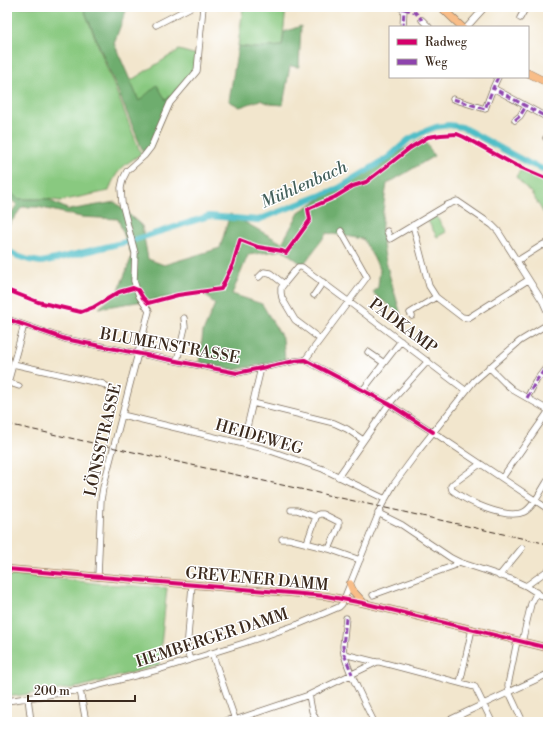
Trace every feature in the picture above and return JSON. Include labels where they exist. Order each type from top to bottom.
[{"type":"main road","points":[[441,7],[461,26]]},
{"type":"main road","points":[[529,74],[548,83]]},
{"type":"main road","name":"GREVENER DAMM","points":[[7,569],[326,596],[363,603],[548,648]]},
{"type":"main road","points":[[350,584],[363,603]]},
{"type":"street","points":[[156,25],[190,7]]},
{"type":"street","name":"LÖNSSTRASSE","points":[[98,577],[102,500],[122,414],[149,311],[139,296],[134,281],[135,252],[120,194],[123,179],[127,171],[144,156],[151,147],[167,108],[197,71],[203,7]]},
{"type":"street","points":[[400,7],[404,9],[403,26]]},
{"type":"street","points":[[468,26],[484,7]]},
{"type":"street","points":[[520,18],[526,7]]},
{"type":"street","points":[[422,20],[428,26]]},
{"type":"street","points":[[453,99],[485,109],[498,78]]},
{"type":"street","points":[[493,88],[548,118]]},
{"type":"street","points":[[515,120],[520,116],[526,106]]},
{"type":"street","points":[[387,231],[390,239],[452,202],[457,201],[498,230],[548,313]]},
{"type":"street","points":[[413,225],[429,286],[436,297],[462,317],[468,318],[528,280]]},
{"type":"street","points":[[342,231],[367,278],[305,360],[389,404],[548,509]]},
{"type":"street","points":[[518,261],[544,244],[548,249]]},
{"type":"street","name":"PADKAMP","points":[[284,284],[298,267],[302,267],[465,390]]},
{"type":"street","points":[[259,277],[264,272],[270,272],[284,284],[280,293],[295,320],[320,339]]},
{"type":"street","points":[[314,295],[323,282]]},
{"type":"street","points":[[412,316],[410,313],[436,297]]},
{"type":"street","points":[[177,361],[185,327],[184,318]]},
{"type":"street","name":"BLUMENSTRASSE","points":[[7,319],[65,339],[237,373],[305,360]]},
{"type":"street","points":[[344,599],[385,499],[433,432],[465,390],[489,367],[530,334],[548,324]]},
{"type":"street","points":[[19,386],[8,383],[24,325]]},
{"type":"street","points":[[363,390],[401,341]]},
{"type":"street","points":[[368,352],[384,363]]},
{"type":"street","points":[[338,477],[389,404],[428,361]]},
{"type":"street","points":[[13,364],[103,384],[108,387]]},
{"type":"street","points":[[489,367],[505,384],[548,411],[502,478]]},
{"type":"street","points":[[243,444],[261,368]]},
{"type":"street","points":[[527,398],[536,381],[545,369]]},
{"type":"street","points":[[253,403],[334,423],[347,429],[363,440]]},
{"type":"street","name":"HEIDEWEG","points":[[122,414],[264,449],[323,469],[385,499]]},
{"type":"street","points":[[480,464],[454,483],[451,486],[452,490],[466,500],[498,512],[524,512],[529,508],[548,480]]},
{"type":"street","points":[[291,510],[297,510],[316,517]]},
{"type":"street","points":[[378,513],[402,525],[451,558],[511,579],[537,592],[548,600]]},
{"type":"street","points":[[307,543],[316,517],[319,514],[323,514],[339,522],[339,526],[329,550]]},
{"type":"street","points":[[282,538],[307,543],[360,560]]},
{"type":"street","points":[[499,576],[522,548]]},
{"type":"street","points":[[373,595],[453,566],[459,562]]},
{"type":"street","points":[[526,586],[548,570]]},
{"type":"street","points":[[190,660],[187,650],[192,584]]},
{"type":"street","points":[[523,722],[509,692],[508,685],[530,604],[537,592]]},
{"type":"street","name":"HEMBERGER DAMM","points":[[7,701],[80,690],[212,654],[299,624],[337,609],[342,604],[344,599]]},
{"type":"street","points":[[346,618],[343,646],[344,654],[374,722]]},
{"type":"street","points":[[460,683],[472,629]]},
{"type":"street","points":[[212,654],[235,720]]},
{"type":"street","points":[[344,654],[475,687],[492,722]]},
{"type":"street","points":[[222,722],[235,720],[308,695],[376,662]]},
{"type":"street","points":[[445,722],[548,674]]},
{"type":"street","points":[[80,690],[86,722]]},
{"type":"street","points":[[308,695],[312,711],[317,722]]},
{"type":"street","points":[[28,698],[31,722]]},
{"type":"green space","points":[[7,7],[83,7],[141,154],[117,173],[109,191],[60,201],[47,199],[18,199],[7,188]]},
{"type":"green space","points":[[83,7],[125,7],[126,11],[114,43],[139,101],[157,85],[166,100],[192,76],[170,102],[151,146],[144,154]]},
{"type":"green space","points":[[243,7],[286,7],[282,46],[255,48],[238,46]]},
{"type":"green space","points":[[301,26],[299,67],[290,66],[283,105],[271,104],[260,100],[240,107],[229,101],[238,46],[255,48],[282,46],[284,32]]},
{"type":"green space","points":[[179,50],[197,55],[196,71],[166,100],[139,101],[130,81]]},
{"type":"green space","points":[[423,138],[434,156],[387,184],[383,207],[382,233],[385,257],[401,315],[373,293],[378,287],[380,269],[363,239],[327,233],[303,265],[283,250],[248,255],[232,294],[262,304],[283,339],[285,360],[234,370],[199,363],[203,332],[215,304],[202,292],[99,308],[118,292],[132,256],[118,219],[81,217],[38,207],[22,207],[7,228],[7,220],[17,205],[7,196],[7,188],[18,199],[47,199],[69,210],[115,202],[142,226],[148,259],[164,265],[220,248],[230,214],[282,243],[300,211]]},
{"type":"green space","points":[[520,170],[548,180],[548,220],[532,194],[516,177]]},
{"type":"green space","points":[[436,216],[446,232],[437,237],[428,221]]},
{"type":"green space","points":[[7,573],[104,584],[167,588],[159,665],[80,687],[7,697]]},
{"type":"waterway","name":"Mühlenbach","points":[[7,250],[17,256],[41,262],[134,240],[209,216],[258,220],[339,188],[389,157],[408,140],[436,127],[449,125],[462,127],[530,164],[548,171]]},
{"type":"railway","points":[[7,424],[548,544]]},
{"type":"marked path","points":[[400,7],[404,9],[403,26]]},
{"type":"marked path","points":[[404,9],[415,12],[422,20]]},
{"type":"marked path","points":[[498,78],[493,88],[548,118]]},
{"type":"marked path","points":[[453,99],[485,109],[493,88]]},
{"type":"marked path","points":[[515,120],[520,116],[526,106]]},
{"type":"marked path","points":[[527,398],[536,381],[545,369]]},
{"type":"marked path","points":[[346,618],[343,646],[344,654],[352,674]]},
{"type":"cycle path","points":[[7,290],[38,302],[81,312],[94,307],[119,292],[133,288],[138,290],[148,303],[178,295],[221,289],[233,264],[240,240],[258,247],[286,253],[310,220],[308,209],[335,197],[353,186],[366,182],[410,148],[428,137],[457,134],[513,164],[548,179]]},
{"type":"cycle path","points":[[7,319],[65,339],[237,373],[305,360],[389,404],[433,432]]},
{"type":"cycle path","points":[[7,569],[326,596],[363,603],[548,648]]}]
